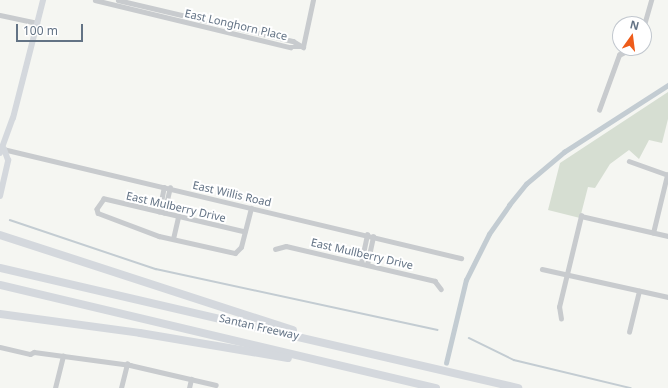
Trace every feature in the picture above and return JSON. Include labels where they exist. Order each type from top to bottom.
[{"type":"highway","points":[[0,235],[249,318],[432,367]]},
{"type":"highway","name":"Santan Freeway","points":[[0,268],[518,388]]},
{"type":"highway","name":"Santan Freeway","points":[[0,285],[436,388]]},
{"type":"highway","points":[[0,314],[140,333],[364,370]]},
{"type":"main road","points":[[0,196],[8,160],[1,150],[43,0]]},
{"type":"street","name":"East Longhorn Place","points":[[95,0],[117,7],[238,35],[278,44],[303,47]]},
{"type":"street","points":[[117,7],[118,0]]},
{"type":"street","name":"East Longhorn Place","points":[[118,0],[279,38],[303,47]]},
{"type":"street","points":[[303,47],[313,0]]},
{"type":"street","points":[[647,16],[651,0]]},
{"type":"street","points":[[157,16],[158,10]]},
{"type":"street","points":[[0,15],[37,23]]},
{"type":"street","points":[[199,26],[200,19]]},
{"type":"street","points":[[238,35],[240,29]]},
{"type":"street","points":[[278,44],[279,38]]},
{"type":"street","points":[[599,110],[620,56]]},
{"type":"street","name":"East Willis Road","points":[[1,150],[170,188],[460,258]]},
{"type":"street","points":[[629,161],[668,175],[653,233]]},
{"type":"street","points":[[158,212],[164,187]]},
{"type":"street","points":[[164,213],[170,188]]},
{"type":"street","name":"East Mulberry Drive","points":[[173,239],[98,213],[100,201],[104,199],[245,232]]},
{"type":"street","points":[[178,216],[173,239],[232,253],[240,251],[251,208]]},
{"type":"street","points":[[561,319],[559,307],[581,216],[668,236]]},
{"type":"street","points":[[361,264],[367,235]]},
{"type":"street","points":[[367,265],[373,237]]},
{"type":"street","name":"East Mullberry Drive","points":[[275,249],[286,246],[435,281],[441,289]]},
{"type":"street","points":[[364,251],[370,253]]},
{"type":"street","points":[[542,268],[668,297]]},
{"type":"street","points":[[630,332],[639,290]]},
{"type":"street","points":[[0,347],[30,354],[63,356],[127,364],[216,385]]},
{"type":"street","points":[[54,388],[63,356]]},
{"type":"street","points":[[121,388],[127,364]]},
{"type":"street","points":[[189,388],[191,379]]},
{"type":"shaded area","points":[[668,92],[668,119],[662,143],[649,140],[639,159],[629,150],[610,164],[595,188],[588,187],[580,218],[548,210],[560,163]]},
{"type":"waterway","points":[[446,363],[466,280],[489,234],[509,205],[526,184],[564,152],[668,85]]},
{"type":"waterway","points":[[10,220],[156,269],[437,330]]},
{"type":"waterway","points":[[469,338],[514,360],[631,388]]}]
